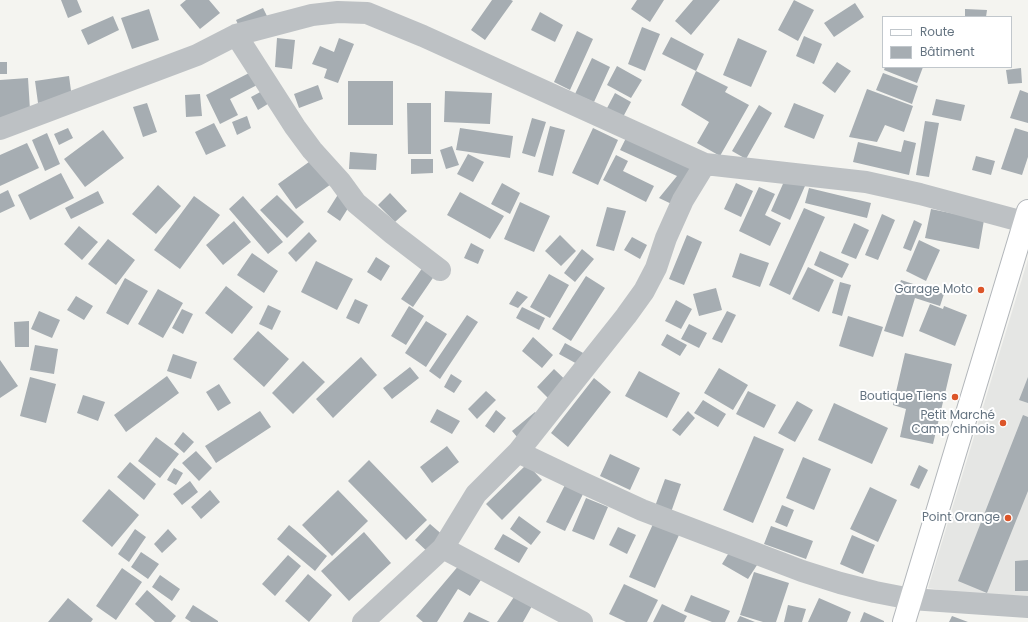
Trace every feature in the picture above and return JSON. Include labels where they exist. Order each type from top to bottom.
[{"type":"main road","points":[[904,622],[1026,217]]},
{"type":"street","points":[[0,129],[197,55],[236,35],[312,15],[363,7],[423,36],[705,164],[866,182],[1026,217]]},
{"type":"street","points":[[236,35],[295,127],[312,150],[340,181],[356,203],[440,270]]},
{"type":"street","points":[[363,622],[443,548],[476,494],[518,452],[626,316],[644,291],[656,268],[666,238],[683,200],[705,164]]},
{"type":"street","points":[[518,452],[642,510],[802,571],[868,590],[911,599],[1028,607]]},
{"type":"street","points":[[443,548],[582,622]]},
{"type":"shaded area","name":"Petit Marché Camp chinois","points":[[1028,259],[1028,599],[1006,600],[928,588]]},
{"type":"building","points":[[61,0],[77,0],[82,12],[68,18]]},
{"type":"building","points":[[186,0],[209,0],[220,13],[200,29],[180,5]]},
{"type":"building","points":[[492,0],[513,1],[485,40],[471,30]]},
{"type":"building","points":[[637,0],[664,0],[650,22],[631,9]]},
{"type":"building","points":[[693,0],[720,0],[691,35],[675,21]]},
{"type":"building","points":[[794,0],[814,10],[798,41],[778,30]]},
{"type":"building","points":[[855,3],[864,17],[834,37],[824,23]]},
{"type":"building","points":[[263,8],[268,18],[241,31],[236,20]]},
{"type":"building","points":[[149,9],[159,40],[132,49],[121,18]]},
{"type":"building","points":[[965,9],[987,10],[986,16],[965,16]]},
{"type":"building","points":[[540,12],[563,25],[555,42],[531,30]]},
{"type":"building","points":[[113,16],[119,30],[88,45],[81,30]]},
{"type":"building","points":[[642,27],[660,34],[645,71],[628,64]]},
{"type":"building","points":[[577,31],[593,39],[570,90],[554,82]]},
{"type":"building","points":[[804,36],[822,44],[814,64],[796,56]]},
{"type":"building","points":[[671,37],[704,54],[696,71],[662,54]]},
{"type":"building","points":[[277,38],[295,40],[292,69],[275,67]]},
{"type":"building","points":[[339,38],[354,44],[338,83],[324,78],[327,69],[312,64],[320,46],[334,52]]},
{"type":"building","points":[[738,38],[767,51],[751,87],[723,75]]},
{"type":"building","points":[[592,58],[610,67],[594,102],[575,94]]},
{"type":"building","points":[[0,62],[7,62],[7,74],[0,74]]},
{"type":"building","points":[[837,62],[851,71],[835,93],[822,83]]},
{"type":"building","points":[[617,66],[642,80],[631,98],[607,85]]},
{"type":"building","points":[[885,68],[923,68],[917,83],[884,70]]},
{"type":"building","points":[[1021,68],[1022,83],[1008,84],[1006,70]]},
{"type":"building","points":[[253,71],[259,84],[230,99],[238,115],[220,124],[206,95]]},
{"type":"building","points":[[696,71],[728,87],[725,92],[749,105],[720,156],[697,143],[709,122],[681,105]]},
{"type":"building","points":[[883,73],[918,86],[912,104],[876,90]]},
{"type":"building","points":[[69,76],[72,98],[38,103],[35,81]]},
{"type":"building","points":[[28,78],[31,126],[0,129],[0,80]]},
{"type":"building","points":[[348,81],[393,81],[393,125],[348,125]]},
{"type":"building","points":[[318,85],[323,99],[299,108],[294,94]]},
{"type":"building","points":[[867,89],[913,106],[904,132],[885,125],[877,142],[849,137]]},
{"type":"building","points":[[264,90],[271,102],[258,110],[251,97]]},
{"type":"building","points":[[1020,90],[1028,93],[1028,123],[1010,118]]},
{"type":"building","points":[[445,91],[492,93],[490,124],[444,122]]},
{"type":"building","points":[[615,93],[631,102],[622,119],[606,110]]},
{"type":"building","points":[[200,94],[202,116],[186,117],[185,95]]},
{"type":"building","points":[[936,99],[965,105],[961,121],[932,115]]},
{"type":"building","points":[[147,103],[157,132],[143,137],[133,107]]},
{"type":"building","points":[[407,103],[431,103],[431,154],[408,154]]},
{"type":"building","points":[[794,103],[824,115],[814,139],[784,127]]},
{"type":"building","points":[[759,105],[772,113],[746,159],[732,151]]},
{"type":"building","points":[[247,116],[251,128],[237,135],[232,122]]},
{"type":"building","points":[[532,118],[546,122],[535,157],[522,153]]},
{"type":"building","points":[[925,121],[939,123],[929,177],[916,175]]},
{"type":"building","points":[[214,123],[226,146],[206,155],[195,132]]},
{"type":"building","points":[[550,126],[565,130],[553,176],[538,172]]},
{"type":"building","points":[[68,128],[73,138],[59,145],[54,134]]},
{"type":"building","points":[[460,128],[513,136],[510,158],[456,150]]},
{"type":"building","points":[[593,128],[618,140],[598,185],[572,173]]},
{"type":"building","points":[[1015,128],[1028,132],[1028,157],[1022,175],[1001,169]]},
{"type":"building","points":[[103,130],[124,158],[85,187],[64,159]]},
{"type":"building","points":[[47,133],[60,164],[45,171],[32,140]]},
{"type":"building","points":[[627,136],[696,168],[678,207],[659,198],[677,176],[620,150]]},
{"type":"building","points":[[904,140],[916,143],[909,175],[853,162],[858,142],[901,152]]},
{"type":"building","points":[[27,143],[39,168],[0,186],[0,155]]},
{"type":"building","points":[[452,146],[459,165],[446,169],[440,150]]},
{"type":"building","points":[[350,152],[377,154],[376,170],[349,169]]},
{"type":"building","points":[[468,154],[484,162],[473,182],[457,174]]},
{"type":"building","points":[[616,155],[628,161],[623,171],[654,186],[646,202],[603,180]]},
{"type":"building","points":[[976,156],[995,161],[991,175],[972,170]]},
{"type":"building","points":[[316,157],[334,182],[296,209],[278,184]]},
{"type":"building","points":[[411,159],[433,159],[433,173],[411,174]]},
{"type":"building","points":[[61,173],[74,198],[30,220],[18,195]]},
{"type":"building","points":[[786,177],[805,186],[790,220],[771,211]]},
{"type":"building","points":[[502,183],[520,193],[510,214],[491,204]]},
{"type":"building","points":[[736,183],[753,191],[741,217],[724,209]]},
{"type":"building","points":[[158,185],[181,206],[156,234],[132,214]]},
{"type":"building","points":[[344,185],[357,194],[340,221],[327,212]]},
{"type":"building","points":[[759,187],[775,194],[765,215],[781,223],[770,246],[739,231]]},
{"type":"building","points":[[809,188],[871,203],[867,218],[805,203]]},
{"type":"building","points":[[8,190],[15,206],[0,213],[0,194]]},
{"type":"building","points":[[98,191],[104,203],[71,219],[65,208]]},
{"type":"building","points":[[460,192],[504,216],[490,239],[447,215]]},
{"type":"building","points":[[390,193],[407,211],[395,222],[378,205]]},
{"type":"building","points":[[277,195],[304,222],[287,238],[260,210]]},
{"type":"building","points":[[194,196],[220,215],[180,269],[154,250]]},
{"type":"building","points":[[243,196],[283,242],[268,254],[229,209]]},
{"type":"building","points":[[520,202],[550,216],[534,252],[504,239]]},
{"type":"building","points":[[607,207],[626,211],[614,251],[596,246]]},
{"type":"building","points":[[804,208],[825,217],[790,295],[769,285]]},
{"type":"building","points":[[931,209],[984,220],[979,249],[925,238]]},
{"type":"building","points":[[882,214],[895,220],[878,260],[865,255]]},
{"type":"building","points":[[914,220],[922,224],[911,251],[903,248]]},
{"type":"building","points":[[234,221],[251,242],[223,265],[206,245]]},
{"type":"building","points":[[854,223],[869,230],[856,259],[841,253]]},
{"type":"building","points":[[79,226],[98,242],[82,260],[64,244]]},
{"type":"building","points":[[309,232],[317,241],[296,262],[288,253]]},
{"type":"building","points":[[560,235],[576,251],[561,266],[545,251]]},
{"type":"building","points":[[687,235],[702,242],[684,285],[669,279]]},
{"type":"building","points":[[632,237],[647,245],[640,259],[624,250]]},
{"type":"building","points":[[108,239],[135,260],[116,285],[88,264]]},
{"type":"building","points":[[919,240],[940,250],[926,281],[906,271]]},
{"type":"building","points":[[471,243],[484,250],[478,264],[464,258]]},
{"type":"building","points":[[582,249],[594,259],[575,282],[564,273]]},
{"type":"building","points":[[820,251],[849,264],[842,278],[814,265]]},
{"type":"building","points":[[252,253],[278,271],[264,293],[237,275]]},
{"type":"building","points":[[740,253],[769,263],[760,287],[732,277]]},
{"type":"building","points":[[376,257],[390,266],[381,281],[367,272]]},
{"type":"building","points":[[316,261],[353,279],[337,310],[301,292]]},
{"type":"building","points":[[425,264],[437,272],[413,307],[401,299]]},
{"type":"building","points":[[808,267],[834,280],[819,312],[792,299]]},
{"type":"building","points":[[549,274],[569,285],[550,318],[530,307]]},
{"type":"building","points":[[586,276],[605,288],[571,341],[552,329]]},
{"type":"building","points":[[125,278],[148,291],[128,325],[106,313]]},
{"type":"building","points":[[901,280],[944,294],[940,306],[915,298],[903,337],[884,331]]},
{"type":"building","points":[[840,282],[851,285],[842,316],[832,313]]},
{"type":"building","points":[[226,286],[253,307],[232,334],[205,313]]},
{"type":"building","points":[[716,288],[722,310],[699,316],[693,294]]},
{"type":"building","points":[[158,289],[183,303],[163,338],[138,324]]},
{"type":"building","points":[[517,291],[528,297],[518,308],[509,304]]},
{"type":"building","points":[[76,296],[93,306],[84,320],[67,310]]},
{"type":"building","points":[[355,299],[368,305],[359,324],[346,318]]},
{"type":"building","points":[[676,300],[692,309],[681,329],[665,321]]},
{"type":"building","points":[[930,304],[943,309],[944,306],[967,315],[955,346],[919,331]]},
{"type":"building","points":[[268,305],[281,311],[272,330],[259,324]]},
{"type":"building","points":[[409,306],[424,316],[406,345],[391,336]]},
{"type":"building","points":[[522,307],[545,318],[539,330],[516,318]]},
{"type":"building","points":[[182,309],[193,314],[183,334],[172,328]]},
{"type":"building","points":[[39,311],[60,320],[52,338],[31,329]]},
{"type":"building","points":[[727,311],[736,315],[722,343],[712,339]]},
{"type":"building","points":[[467,315],[478,322],[440,379],[429,371]]},
{"type":"building","points":[[848,316],[883,327],[873,357],[839,346]]},
{"type":"building","points":[[29,321],[29,347],[15,347],[14,322]]},
{"type":"building","points":[[426,321],[447,334],[426,367],[405,353]]},
{"type":"building","points":[[689,324],[707,333],[699,348],[681,339]]},
{"type":"building","points":[[258,331],[289,359],[264,387],[233,359]]},
{"type":"building","points":[[667,334],[687,345],[680,356],[661,345]]},
{"type":"building","points":[[533,337],[553,355],[542,368],[522,351]]},
{"type":"building","points":[[565,343],[585,354],[579,365],[559,354]]},
{"type":"building","points":[[35,345],[58,349],[54,374],[30,370]]},
{"type":"building","points":[[905,353],[952,364],[933,444],[900,437],[906,409],[893,405]]},
{"type":"building","points":[[173,354],[197,362],[191,379],[167,371]]},
{"type":"building","points":[[361,357],[377,375],[333,418],[316,399]]},
{"type":"building","points":[[0,360],[18,386],[0,398]]},
{"type":"building","points":[[303,361],[325,382],[293,414],[272,393]]},
{"type":"building","points":[[410,367],[419,378],[392,399],[383,388]]},
{"type":"building","points":[[719,368],[748,385],[733,410],[704,393]]},
{"type":"building","points":[[554,369],[576,390],[559,409],[537,387]]},
{"type":"building","points":[[639,371],[680,393],[667,418],[625,396]]},
{"type":"building","points":[[451,374],[462,381],[454,393],[444,387]]},
{"type":"building","points":[[167,376],[179,393],[126,432],[114,415]]},
{"type":"building","points":[[30,377],[56,384],[46,423],[20,416]]},
{"type":"building","points":[[1028,377],[1028,403],[1019,400]]},
{"type":"building","points":[[594,378],[611,392],[568,447],[551,433]]},
{"type":"building","points":[[219,384],[231,403],[218,411],[206,392]]},
{"type":"building","points":[[486,391],[496,400],[477,419],[468,409]]},
{"type":"building","points":[[748,391],[776,405],[764,428],[736,414]]},
{"type":"building","points":[[83,395],[105,402],[98,421],[77,413]]},
{"type":"building","points":[[703,400],[726,414],[718,427],[694,413]]},
{"type":"building","points":[[797,401],[813,410],[795,442],[778,433]]},
{"type":"building","points":[[834,403],[888,428],[872,464],[818,440]]},
{"type":"building","points":[[437,409],[460,421],[452,434],[430,422]]},
{"type":"building","points":[[496,410],[506,418],[494,433],[485,426]]},
{"type":"building","points":[[260,411],[271,427],[216,463],[205,446]]},
{"type":"building","points":[[688,411],[695,418],[680,436],[672,430]]},
{"type":"building","points":[[535,412],[546,424],[523,444],[512,431]]},
{"type":"building","points":[[1023,415],[1028,417],[1028,491],[987,593],[958,581]]},
{"type":"building","points":[[183,432],[194,442],[184,453],[174,444]]},
{"type":"building","points":[[754,436],[784,449],[753,523],[723,510]]},
{"type":"building","points":[[156,437],[179,454],[160,478],[138,461]]},
{"type":"building","points":[[447,446],[459,462],[432,483],[420,467]]},
{"type":"building","points":[[196,451],[212,468],[199,481],[182,463]]},
{"type":"building","points":[[610,454],[640,468],[630,490],[600,476]]},
{"type":"building","points":[[803,457],[831,469],[814,510],[786,498]]},
{"type":"building","points":[[369,460],[427,520],[406,540],[348,481]]},
{"type":"building","points":[[130,462],[156,484],[144,500],[117,477]]},
{"type":"building","points":[[527,464],[542,480],[502,520],[486,504]]},
{"type":"building","points":[[919,465],[928,470],[919,489],[910,485]]},
{"type":"building","points":[[174,468],[183,473],[176,485],[167,480]]},
{"type":"building","points":[[665,479],[681,484],[670,515],[654,509]]},
{"type":"building","points":[[190,481],[198,492],[182,505],[173,494]]},
{"type":"building","points":[[566,483],[584,492],[565,531],[546,522]]},
{"type":"building","points":[[870,487],[897,500],[878,542],[850,529]]},
{"type":"building","points":[[109,489],[139,515],[112,547],[82,521]]},
{"type":"building","points":[[210,490],[220,502],[201,519],[191,507]]},
{"type":"building","points":[[338,490],[368,521],[332,556],[302,525]]},
{"type":"building","points":[[586,498],[608,507],[594,540],[572,531]]},
{"type":"building","points":[[782,505],[794,510],[787,527],[775,522]]},
{"type":"building","points":[[519,516],[541,532],[531,545],[510,529]]},
{"type":"building","points":[[430,524],[445,537],[430,554],[415,540]]},
{"type":"building","points":[[653,524],[679,535],[655,588],[629,577]]},
{"type":"building","points":[[289,525],[327,556],[315,571],[277,539]]},
{"type":"building","points":[[771,526],[813,541],[806,559],[764,544]]},
{"type":"building","points":[[618,527],[636,535],[627,554],[609,545]]},
{"type":"building","points":[[135,529],[146,537],[129,562],[118,554]]},
{"type":"building","points":[[168,529],[177,539],[162,553],[154,544]]},
{"type":"building","points":[[364,532],[391,563],[349,601],[321,571]]},
{"type":"building","points":[[503,534],[528,548],[519,563],[494,549]]},
{"type":"building","points":[[852,535],[875,545],[863,574],[840,564]]},
{"type":"building","points":[[733,546],[759,562],[748,579],[722,564]]},
{"type":"building","points":[[141,552],[159,564],[148,579],[131,567]]},
{"type":"building","points":[[288,555],[301,566],[275,596],[262,584]]},
{"type":"building","points":[[1028,560],[1028,591],[1015,591],[1015,561]]},
{"type":"building","points":[[460,564],[483,577],[470,596],[458,589],[437,622],[423,622],[416,616]]},
{"type":"building","points":[[122,568],[142,582],[116,620],[96,606]]},
{"type":"building","points":[[754,572],[789,583],[776,622],[763,622],[740,615]]},
{"type":"building","points":[[308,574],[332,595],[309,622],[285,601]]},
{"type":"building","points":[[160,575],[180,589],[172,601],[152,587]]},
{"type":"building","points":[[624,584],[658,600],[647,622],[626,622],[609,614]]},
{"type":"building","points":[[147,590],[176,616],[171,622],[155,622],[135,604]]},
{"type":"building","points":[[691,595],[730,611],[725,622],[712,622],[684,611]]},
{"type":"building","points":[[514,597],[532,606],[523,622],[497,622]]},
{"type":"building","points":[[68,598],[93,619],[91,622],[48,622]]},
{"type":"building","points":[[819,598],[851,612],[847,622],[808,622]]},
{"type":"building","points":[[662,604],[687,616],[684,622],[653,622]]},
{"type":"building","points":[[193,605],[218,622],[191,622],[185,618]]},
{"type":"building","points":[[788,605],[806,609],[802,622],[784,622]]},
{"type":"building","points":[[469,612],[490,622],[463,622]]},
{"type":"building","points":[[864,612],[884,621],[884,622],[860,622]]},
{"type":"building","points":[[740,616],[755,622],[737,622]]},
{"type":"building","points":[[952,616],[968,622],[949,622]]},
{"type":"place","name":"Garage Moto","points":[[981,290]]},
{"type":"place","name":"Boutique Tiens","points":[[955,397]]},
{"type":"place","name":"Petit Marché Camp chinois","points":[[1003,423]]},
{"type":"place","name":"Point Orange","points":[[1008,518]]}]
